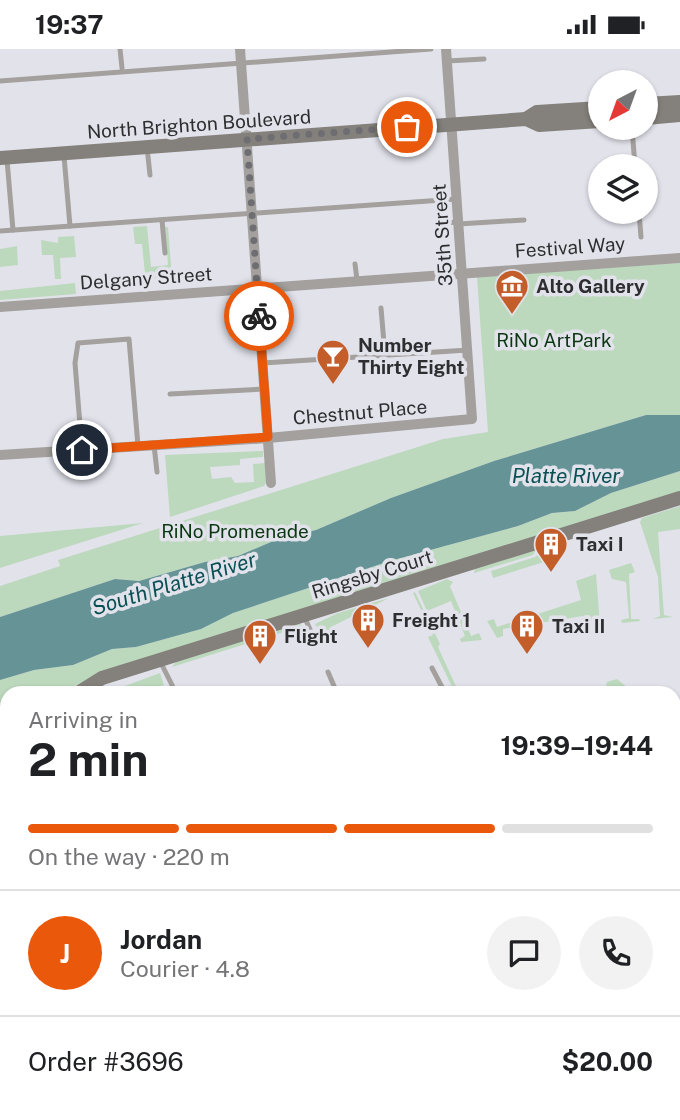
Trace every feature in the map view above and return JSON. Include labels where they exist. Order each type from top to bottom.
[{"type":"main road","points":[[658,103],[680,102]]},
{"type":"main road","name":"North Brighton Boulevard","points":[[526,120],[537,112],[588,109]]},
{"type":"main road","points":[[658,117],[680,115]]},
{"type":"main road","name":"North Brighton Boulevard","points":[[4,157],[452,124],[526,120],[539,125],[588,122]]},
{"type":"main road","name":"Ringsby Court","points":[[89,686],[102,678],[626,519],[680,498]]},
{"type":"street","points":[[240,49],[271,482]]},
{"type":"street","name":"35th Street","points":[[446,49],[472,419]]},
{"type":"street","name":"Festival Way","points":[[462,272],[680,258]]},
{"type":"street","name":"Delgany Street","points":[[0,307],[462,272]]},
{"type":"street","name":"Chestnut Place","points":[[0,455],[268,437],[472,419]]},
{"type":"lane","points":[[120,49],[122,68]]},
{"type":"lane","points":[[0,81],[431,49]]},
{"type":"lane","points":[[447,61],[484,59]]},
{"type":"lane","points":[[147,147],[150,175]]},
{"type":"lane","points":[[64,153],[70,226]]},
{"type":"lane","points":[[4,157],[13,230]]},
{"type":"lane","points":[[0,231],[457,198]]},
{"type":"lane","points":[[157,211],[165,253]]},
{"type":"lane","points":[[443,223],[524,220]]},
{"type":"lane","points":[[640,224],[641,237]]},
{"type":"lane","points":[[355,264],[356,280]]},
{"type":"lane","points":[[381,308],[385,355]]},
{"type":"lane","points":[[82,450],[75,363],[78,343],[129,339],[138,446]]},
{"type":"lane","points":[[263,363],[467,350]]},
{"type":"lane","points":[[170,394],[265,390]]},
{"type":"lane","points":[[154,445],[157,472]]},
{"type":"lane","points":[[304,615],[317,645]]},
{"type":"lane","points":[[160,660],[173,686]]},
{"type":"lane","points":[[432,668],[441,686]]},
{"type":"lane","points":[[328,672],[334,686]]},
{"type":"green space","points":[[147,226],[151,267],[168,265],[165,227],[168,227],[172,277],[131,280],[131,276],[145,274],[142,244],[135,244],[133,227]]},
{"type":"green space","points":[[74,236],[76,257],[60,258],[61,279],[55,279],[53,255],[42,255],[41,240],[58,243],[58,237]]},
{"type":"green space","points":[[17,246],[18,265],[0,267],[0,249]]},
{"type":"green space","points":[[680,263],[680,415],[646,415],[494,461],[391,498],[316,530],[278,539],[238,556],[205,562],[139,581],[115,579],[0,617],[0,586],[60,566],[58,560],[443,439],[488,432],[477,277]]},
{"type":"green space","points":[[75,283],[76,294],[0,300],[0,291]]},
{"type":"green space","points":[[263,451],[263,457],[240,459],[240,465],[210,467],[212,479],[231,477],[235,483],[254,482],[253,464],[265,463],[267,481],[264,486],[170,517],[165,455]]},
{"type":"green space","points":[[680,471],[680,493],[104,672],[75,686],[0,686],[0,680],[34,670],[73,665],[112,649],[136,647],[201,629],[233,613],[390,561],[518,526],[552,513],[575,511],[611,493]]},
{"type":"green space","points":[[680,506],[680,529],[658,532],[664,615],[673,617],[653,619],[660,616],[658,577],[640,522],[642,518]]},
{"type":"green space","points":[[143,523],[0,568],[0,536]]},
{"type":"green space","points":[[536,550],[533,555],[474,573],[475,569]]},
{"type":"green space","points":[[544,550],[547,561],[493,578],[491,571],[535,557]]},
{"type":"green space","points":[[631,563],[635,572],[629,574],[631,619],[640,621],[622,623],[621,620],[629,618],[626,582],[612,579],[609,570]]},
{"type":"green space","points":[[596,574],[600,625],[594,626],[589,615],[503,629],[503,636],[497,638],[487,621],[494,619],[497,627],[581,600],[576,581]]},
{"type":"green space","points":[[447,579],[453,582],[450,586],[471,636],[479,633],[482,640],[461,642],[460,639],[465,636],[451,601],[427,611],[418,591]]},
{"type":"green space","points":[[415,592],[440,644],[438,647],[456,686],[452,686],[428,637],[433,635],[413,593]]},
{"type":"green space","points":[[389,598],[331,627],[336,638],[325,643],[315,624],[338,613]]},
{"type":"green space","points":[[298,623],[303,626],[172,667],[176,662]]},
{"type":"green space","points":[[160,673],[164,685],[161,686],[125,686]]},
{"type":"green space","points":[[617,679],[626,686],[606,686],[607,682]]},
{"type":"water","name":"Platte River","points":[[646,415],[680,415],[680,471],[611,493],[575,511],[552,513],[518,526],[390,561],[233,613],[201,629],[136,647],[112,649],[73,665],[34,670],[0,680],[0,617],[115,579],[139,581],[205,562],[238,556],[278,539],[316,530],[391,498],[494,461]]},
{"type":"way so far","points":[[259,316],[247,139],[407,127]]},
{"type":"place","name":"Alto Gallery","points":[[512,316]]},
{"type":"place","name":"Number Thirty Eight","points":[[333,386]]},
{"type":"place","name":"Taxi I","points":[[551,574]]},
{"type":"place","name":"Freight 1","points":[[368,650]]},
{"type":"place","name":"Taxi II","points":[[527,656]]},
{"type":"place","name":"Flight","points":[[260,666]]},
{"type":"route","points":[[82,450],[268,437],[259,316]]},
{"type":"park label","name":"RiNo ArtPark","points":[[554,340]]},
{"type":"park label","name":"RiNo Promenade","points":[[235,531]]},
{"type":"water label","name":"South Platte River","points":[[174,584]]}]
